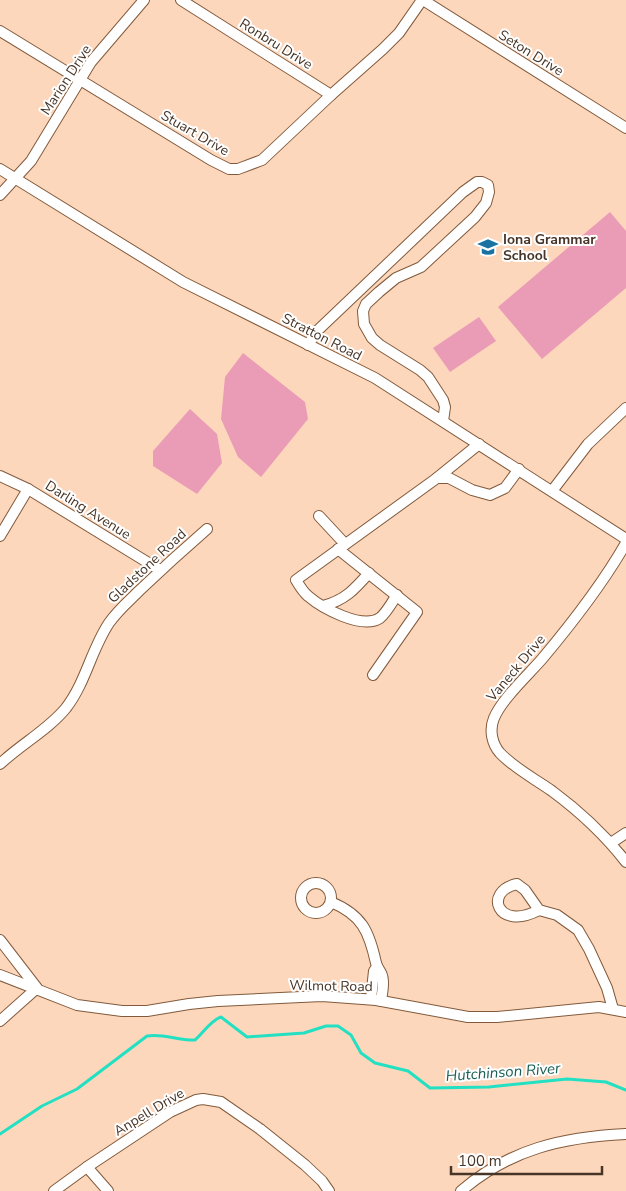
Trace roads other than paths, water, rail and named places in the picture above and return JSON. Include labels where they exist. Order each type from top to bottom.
[{"type":"street","name":"Marion Drive","points":[[0,195],[31,160],[91,62],[144,0]]},
{"type":"street","name":"Ronbru Drive","points":[[181,0],[332,95]]},
{"type":"street","name":"Stuart Drive","points":[[0,31],[211,160],[228,169],[238,169],[262,160],[383,49],[399,33],[422,0]]},
{"type":"street","name":"Seton Drive","points":[[422,0],[626,128]]},
{"type":"street","name":"Stratton Road","points":[[0,169],[183,282],[375,378],[519,469],[626,541]]},
{"type":"street","points":[[308,345],[317,331],[473,183],[482,182],[488,185],[489,192],[486,203],[475,217],[421,267],[396,278],[366,304],[363,311],[364,324],[372,338],[428,377],[443,400],[445,407],[443,421]]},
{"type":"street","points":[[386,266],[396,278]]},
{"type":"street","points":[[552,491],[588,444],[626,408]]},
{"type":"street","points":[[397,595],[380,618],[365,622],[338,614],[323,606],[306,595],[296,580],[437,478],[480,444]]},
{"type":"street","points":[[437,478],[448,478],[472,490],[490,495],[505,488],[519,469]]},
{"type":"street","name":"Darling Avenue","points":[[0,476],[28,489],[160,570]]},
{"type":"street","points":[[0,536],[28,489]]},
{"type":"street","points":[[319,516],[342,546],[368,573],[417,612],[373,675]]},
{"type":"street","name":"Gladstone Road","points":[[0,764],[50,724],[67,706],[86,674],[109,623],[121,608],[160,570],[207,529]]},
{"type":"street","name":"Vaneck Drive","points":[[626,541],[591,598],[542,660],[500,708],[492,726],[493,742],[501,754],[555,793],[612,843],[626,862]]},
{"type":"street","points":[[323,606],[336,602],[352,592],[368,573]]},
{"type":"street","points":[[612,843],[626,833]]},
{"type":"street","points":[[331,902],[346,908],[360,921],[372,946],[377,967],[374,971],[376,1000]]},
{"type":"street","points":[[539,910],[557,915],[578,930],[607,988],[614,1009]]},
{"type":"street","name":"Wilmot Road","points":[[0,940],[37,988]]},
{"type":"street","name":"Wilmot Road","points":[[0,975],[77,1005],[122,1012],[218,1001],[322,996],[376,1000],[468,1017],[497,1017],[599,1007],[626,1012]]},
{"type":"street","points":[[0,1021],[37,988]]},
{"type":"street","name":"Anpell Drive","points":[[54,1191],[170,1112],[196,1100],[203,1099],[221,1102],[254,1124],[305,1165],[322,1181],[329,1191]]},
{"type":"street","points":[[461,1191],[476,1178],[522,1152],[545,1144],[577,1138],[626,1134]]},
{"type":"street","points":[[87,1167],[108,1191]]},
{"type":"waterway","name":"Hutchinson River","points":[[0,1134],[42,1106],[77,1089],[147,1036],[159,1035],[195,1040],[210,1024],[221,1017],[247,1037],[304,1033],[326,1026],[338,1026],[351,1035],[361,1053],[375,1063],[408,1071],[430,1088],[489,1087],[567,1079],[606,1082],[626,1090]]},
{"type":"place","name":"Iona Grammar School","points":[[488,247]]}]
